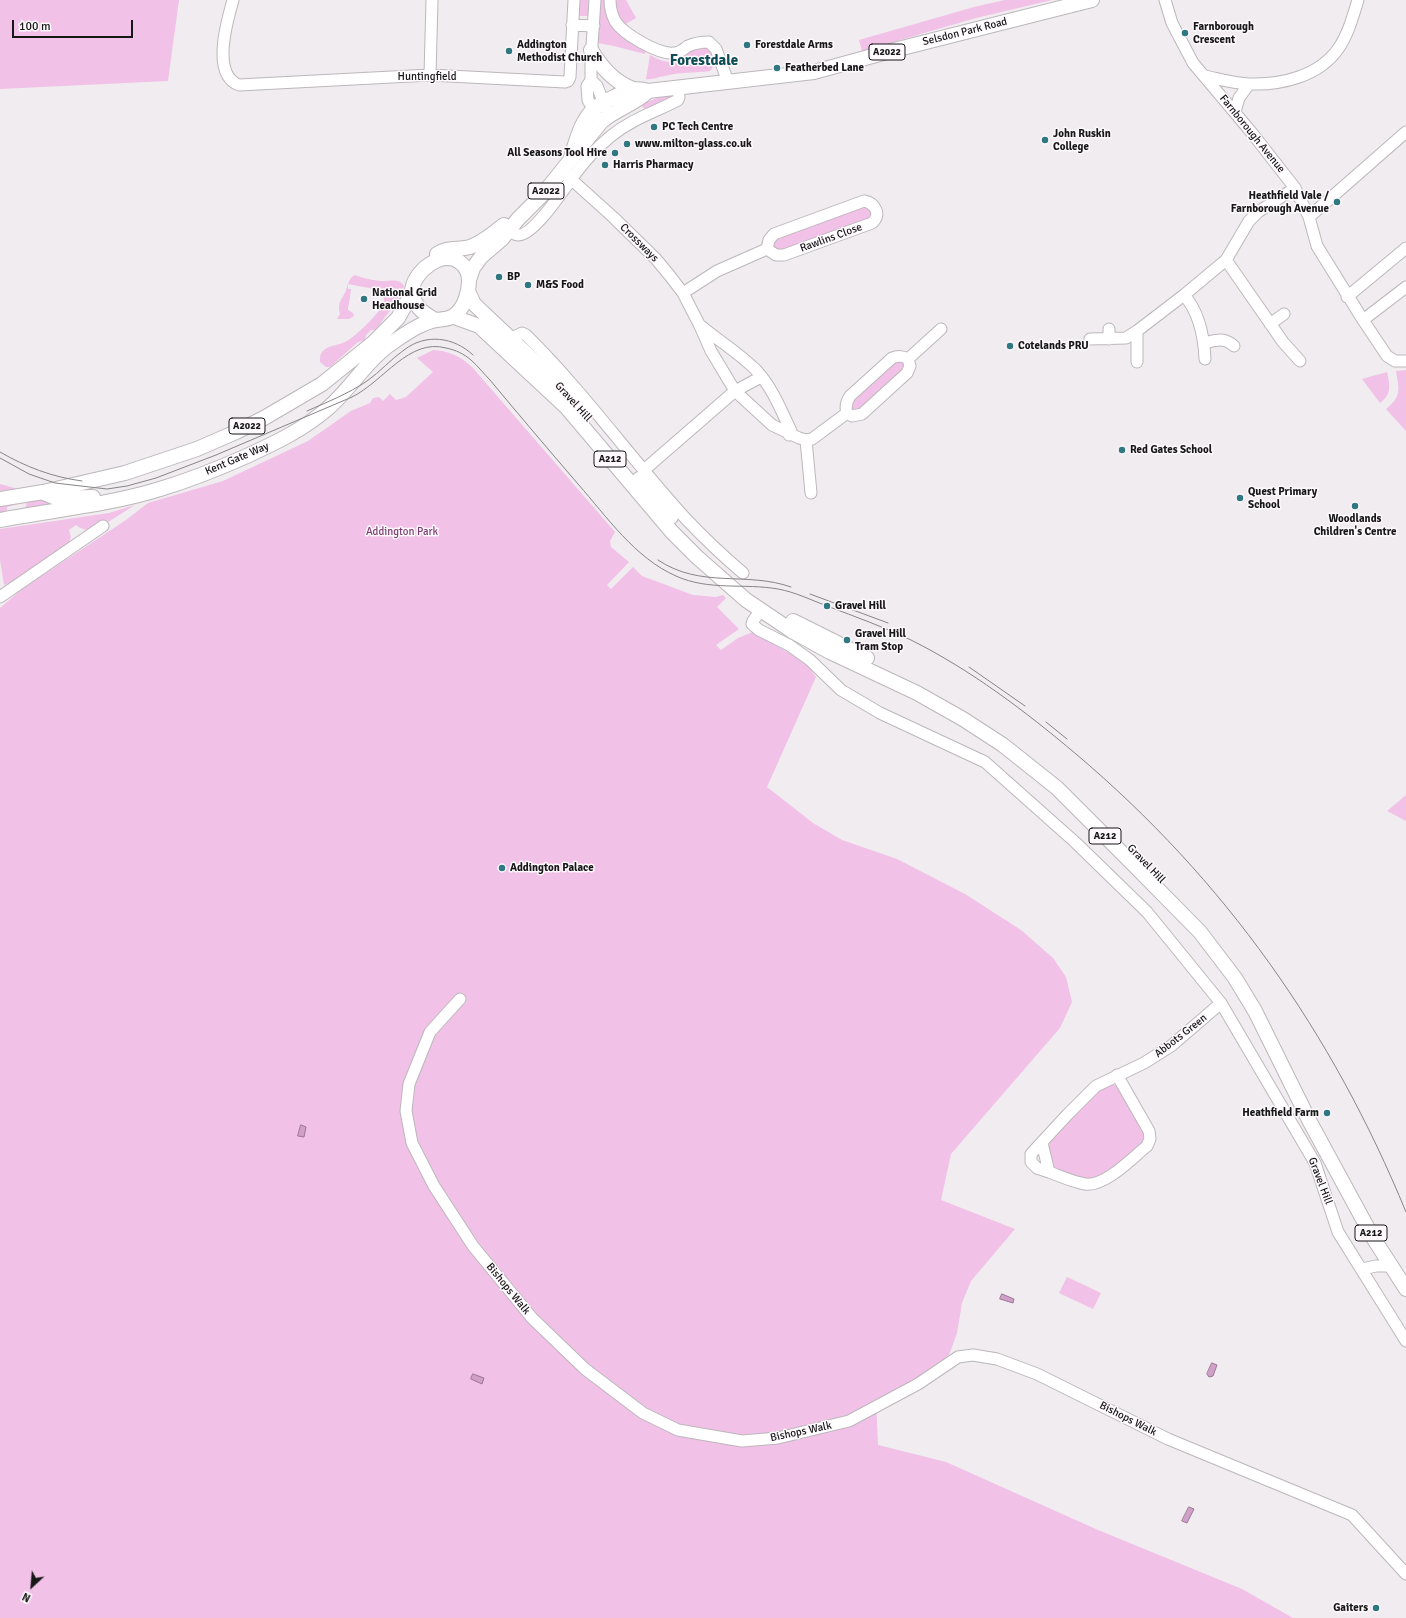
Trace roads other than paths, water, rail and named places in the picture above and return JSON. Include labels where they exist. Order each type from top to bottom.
[{"type":"main road","name":"Selsdon Park Road","points":[[633,89],[640,88],[648,91],[814,72],[898,49],[1092,0]]},
{"type":"main road","points":[[591,50],[610,76],[633,89],[602,112]]},
{"type":"main road","name":"Selsdon Park Road","points":[[468,285],[475,265],[481,257],[509,231],[518,219],[568,170],[584,123],[602,112],[642,97],[648,91]]},
{"type":"main road","name":"Selsdon Park Road","points":[[427,266],[438,253],[443,250],[461,249],[479,244],[508,222],[518,219]]},
{"type":"main road","points":[[452,258],[464,266],[468,285],[461,309],[454,317],[435,320],[420,310],[414,300],[412,293],[418,276],[427,266],[440,259],[452,258]]},
{"type":"main road","name":"Gravel Hill","points":[[468,285],[474,304],[514,338],[574,402],[678,525],[715,555],[750,591],[798,624],[926,687],[984,721],[1020,746],[1040,761],[1080,798],[1205,925],[1236,962],[1274,1028],[1321,1123],[1339,1175]]},
{"type":"main road","name":"A2022","points":[[0,499],[42,492],[125,474],[210,443],[264,418],[322,384],[373,343],[398,318],[412,293]]},
{"type":"main road","name":"Gravel Hill","points":[[454,317],[479,326],[567,408],[672,532],[729,586],[756,616],[894,681],[963,719],[1022,759],[1071,802],[1200,932],[1224,962],[1246,994],[1310,1122],[1372,1236],[1406,1289]]},
{"type":"main road","name":"Kent Gate Way","points":[[0,520],[159,490],[218,469],[274,444],[308,424],[328,408],[386,346],[417,327],[435,320]]},
{"type":"main road","points":[[42,492],[56,498],[92,496],[111,500]]},
{"type":"street","name":"Huntingfield","points":[[233,0],[224,40],[224,71],[230,80],[239,85],[430,75],[565,82],[568,81],[570,77],[574,0]]},
{"type":"street","points":[[430,75],[432,0]]},
{"type":"street","points":[[595,0],[591,50],[591,80],[587,86],[588,100],[602,112]]},
{"type":"street","points":[[610,0],[614,17],[620,28],[633,37],[658,50],[673,54],[690,45],[701,42],[709,42],[716,49],[728,82]]},
{"type":"street","name":"Farnborough Avenue","points":[[1165,0],[1172,23],[1193,63],[1235,112],[1295,188],[1309,217],[1317,246],[1363,320],[1388,356],[1395,361],[1406,361]]},
{"type":"street","points":[[1205,76],[1249,84],[1278,82],[1292,79],[1312,71],[1327,62],[1339,48],[1348,29],[1358,0]]},
{"type":"street","points":[[572,25],[594,26]]},
{"type":"street","points":[[1235,112],[1239,98],[1249,84]]},
{"type":"street","points":[[509,231],[517,235],[531,229],[547,212],[568,170],[612,135],[642,115],[678,100],[678,88]]},
{"type":"street","points":[[1309,217],[1406,132]]},
{"type":"street","name":"Crossways","points":[[568,170],[656,259],[683,293],[700,326],[711,352],[735,391],[772,426],[789,435],[806,440]]},
{"type":"street","points":[[1090,339],[1109,334],[1126,338],[1137,331],[1226,260],[1249,221],[1258,212],[1295,188]]},
{"type":"street","name":"Rawlins Close","points":[[864,201],[873,203],[877,210],[877,216],[872,223],[784,255],[776,255],[767,249],[769,240],[774,234],[864,201]]},
{"type":"street","points":[[1348,297],[1406,248]]},
{"type":"street","points":[[683,293],[717,271],[767,249]]},
{"type":"street","points":[[1226,260],[1283,342],[1300,361]]},
{"type":"street","points":[[1363,320],[1406,287]]},
{"type":"street","points":[[1184,295],[1192,303],[1204,343],[1205,359]]},
{"type":"street","points":[[1270,324],[1284,314]]},
{"type":"street","name":"Crossways","points":[[700,326],[756,370],[774,397],[791,431],[789,435]]},
{"type":"street","points":[[908,359],[941,328]]},
{"type":"street","points":[[1137,331],[1137,362]]},
{"type":"street","name":"Gravel Hill","points":[[514,338],[522,334],[526,335],[545,354],[715,555],[743,573]]},
{"type":"street","points":[[1204,343],[1219,339],[1227,340],[1234,346]]},
{"type":"street","points":[[904,356],[908,359],[910,366],[907,373],[862,414],[852,416],[848,413],[846,409],[848,399],[892,358],[904,356]]},
{"type":"street","points":[[644,470],[735,391],[761,377]]},
{"type":"street","points":[[811,493],[806,440],[812,439],[848,413]]},
{"type":"street","points":[[0,597],[78,537],[103,526]]},
{"type":"street","name":"Gravel Hill","points":[[756,616],[752,624],[759,630],[789,645],[810,660],[841,690],[880,713],[985,762],[1075,842],[1147,912],[1221,1004],[1315,1163],[1338,1232],[1406,1341]]},
{"type":"street","name":"Bishops Walk","points":[[460,999],[430,1032],[409,1084],[406,1112],[412,1143],[434,1186],[473,1246],[532,1318],[585,1369],[643,1412],[678,1430],[742,1442],[778,1438],[849,1422],[918,1384],[958,1357],[972,1355],[997,1359],[1037,1374],[1168,1440],[1352,1514],[1406,1574]]},
{"type":"street","name":"Abbots Green","points":[[1117,1075],[1149,1131],[1150,1139],[1147,1146],[1103,1181],[1094,1184],[1085,1184],[1037,1168],[1031,1162],[1031,1154],[1096,1086],[1117,1075],[1144,1063],[1171,1046],[1221,1004]]},
{"type":"street","points":[[1042,1143],[1049,1172]]},
{"type":"street","points":[[1362,1269],[1376,1266],[1391,1266]]},
{"type":"tram line","points":[[307,411],[360,386],[404,350],[421,341],[430,339],[449,341],[457,344],[473,355]]},
{"type":"tram line","points":[[0,458],[29,474],[55,483],[107,489],[127,486],[156,478],[216,455],[352,397],[364,390],[408,355],[420,349],[433,347],[446,348],[463,354],[474,362],[490,380],[622,536],[647,559],[676,576],[701,584],[765,587],[791,592],[870,622],[911,640],[955,664],[997,692],[1076,754],[1130,802],[1180,853],[1226,907],[1269,963],[1308,1021],[1344,1082],[1377,1146],[1406,1212]]},
{"type":"tram line","points":[[0,452],[40,471],[60,477],[82,481]]},
{"type":"tram line","points":[[658,560],[674,569],[691,574],[707,577],[774,582],[791,587]]},
{"type":"tram line","points":[[810,594],[888,623]]},
{"type":"tram line","points":[[969,667],[1025,706]]},
{"type":"tram line","points":[[1046,722],[1067,739]]},
{"type":"place","name":"Farnborough Crescent","points":[[1185,33]]},
{"type":"place","name":"Forestdale Arms","points":[[747,45]]},
{"type":"place","name":"Addington Methodist Church","points":[[509,51]]},
{"type":"place","name":"Featherbed Lane","points":[[777,68]]},
{"type":"place","name":"PC Tech Centre","points":[[654,127]]},
{"type":"place","name":"John Ruskin College","points":[[1045,140]]},
{"type":"place","name":"www.milton-glass.co.uk","points":[[627,144]]},
{"type":"place","name":"All Seasons Tool Hire","points":[[615,153]]},
{"type":"place","name":"Harris Pharmacy","points":[[605,165]]},
{"type":"place","name":"Heathfield Vale / Farnborough Avenue","points":[[1337,202]]},
{"type":"place","name":"BP","points":[[499,277]]},
{"type":"place","name":"M&S Food","points":[[528,285]]},
{"type":"place","name":"National Grid Headhouse","points":[[364,299]]},
{"type":"place","name":"Cotelands PRU","points":[[1010,346]]},
{"type":"place","name":"Red Gates School","points":[[1122,450]]},
{"type":"place","name":"Quest Primary School","points":[[1240,498]]},
{"type":"place","name":"Woodlands Children's Centre","points":[[1355,506]]},
{"type":"place","name":"Gravel Hill","points":[[827,606]]},
{"type":"place","name":"Gravel Hill Tram Stop","points":[[847,640]]},
{"type":"place","name":"Addington Palace","points":[[502,868]]},
{"type":"place","name":"Heathfield Farm","points":[[1327,1113]]},
{"type":"place","name":"Gaiters","points":[[1376,1608]]},
{"type":"district","name":"Forestdale","points":[[704,61]]},
{"type":"park label","name":"Addington Park","points":[[402,532]]}]
